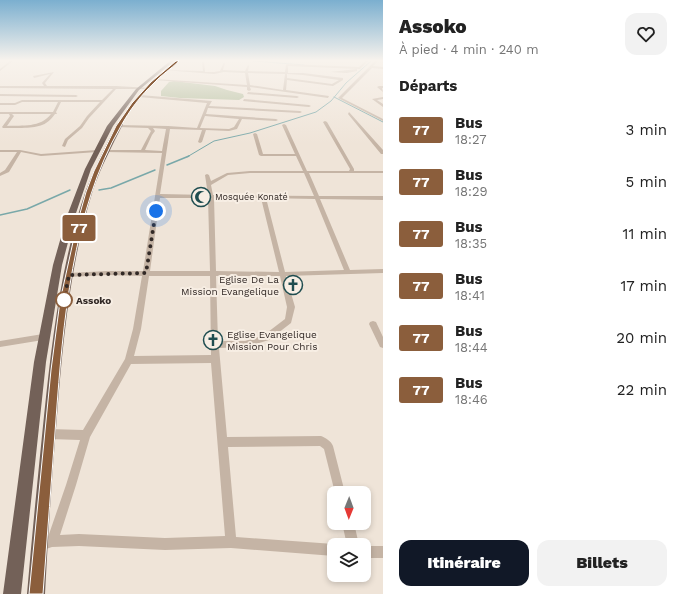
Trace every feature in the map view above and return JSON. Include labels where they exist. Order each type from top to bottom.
[{"type":"main road","points":[[36,594],[49,434],[64,301],[69,275],[88,192],[101,151],[145,89]]},
{"type":"main road","points":[[12,594],[30,436],[44,338],[55,275],[68,225],[82,185],[101,151],[117,117],[134,95],[145,89]]},
{"type":"street","points":[[60,95],[65,89]]},
{"type":"street","points":[[64,146],[66,140],[81,127],[88,117],[114,89]]},
{"type":"street","points":[[149,89],[211,102],[203,115],[198,129]]},
{"type":"street","points":[[240,108],[249,89]]},
{"type":"street","points":[[248,93],[327,98],[268,89]]},
{"type":"street","points":[[349,89],[340,98],[383,120]]},
{"type":"street","points":[[0,95],[82,96]]},
{"type":"street","points":[[0,104],[18,104],[22,101],[60,101],[91,98],[103,101]]},
{"type":"street","points":[[383,98],[374,99],[383,106]]},
{"type":"street","points":[[244,100],[309,106]]},
{"type":"street","points":[[4,127],[39,126],[56,112],[60,101]]},
{"type":"street","points":[[207,107],[300,112]]},
{"type":"street","points":[[0,113],[56,112]]},
{"type":"street","points":[[0,131],[12,116],[10,113]]},
{"type":"street","points":[[349,113],[383,153]]},
{"type":"street","points":[[203,115],[276,120]]},
{"type":"street","points":[[118,126],[233,130],[236,128],[241,118]]},
{"type":"street","points":[[325,122],[352,169],[351,171]]},
{"type":"street","points":[[284,125],[318,197],[348,272]]},
{"type":"street","points":[[143,151],[153,131],[149,127]]},
{"type":"street","points":[[52,541],[86,435],[129,360],[137,329],[168,127]]},
{"type":"street","points":[[200,142],[204,129]]},
{"type":"street","points":[[255,134],[261,155],[298,155]]},
{"type":"street","points":[[0,151],[20,151],[41,155],[101,151],[165,152]]},
{"type":"street","points":[[0,175],[7,171],[20,151]]},
{"type":"street","points":[[208,185],[227,174],[250,172],[383,172]]},
{"type":"street","points":[[207,175],[211,197],[214,345],[231,542]]},
{"type":"street","points":[[158,196],[383,198]]},
{"type":"street","points":[[214,345],[245,344],[266,338],[288,321],[291,307],[284,274],[263,198]]},
{"type":"street","points":[[69,275],[146,273],[284,274],[383,271]]},
{"type":"street","points":[[373,324],[383,345]]},
{"type":"street","points":[[0,344],[44,338]]},
{"type":"street","points":[[129,360],[215,359]]},
{"type":"street","points":[[49,434],[86,435]]},
{"type":"street","points":[[222,442],[321,441],[328,446],[338,486]]},
{"type":"street","points":[[40,545],[52,541],[80,540],[165,544],[231,542],[327,549]]},
{"type":"street","points":[[371,552],[383,552]]},
{"type":"green space","points":[[163,89],[223,89],[243,94],[244,97],[239,100],[180,98],[161,96],[161,91]]},
{"type":"waterway","points":[[334,97],[341,89]]},
{"type":"waterway","points":[[188,156],[214,141],[250,133],[316,112],[334,97]]},
{"type":"waterway","points":[[334,97],[383,122]]},
{"type":"waterway","points":[[167,165],[188,156]]},
{"type":"waterway","points":[[99,190],[111,188],[155,170]]},
{"type":"waterway","points":[[0,215],[27,209],[70,190]]},
{"type":"bus line","name":"77","points":[[36,594],[55,370],[64,301],[72,259],[88,192],[96,171],[118,126],[147,89]]},
{"type":"place","name":"Mosquée Konaté","points":[[201,197]]},
{"type":"place","name":"Eglise De La Mission Evangelique","points":[[293,285]]},
{"type":"place","name":"Assoko","points":[[64,300]]},
{"type":"place","name":"Eglise Evangelique Mission Pour Chris","points":[[213,340]]},
{"type":"route","points":[[64,300],[69,275],[107,272],[146,273],[156,211]]}]
